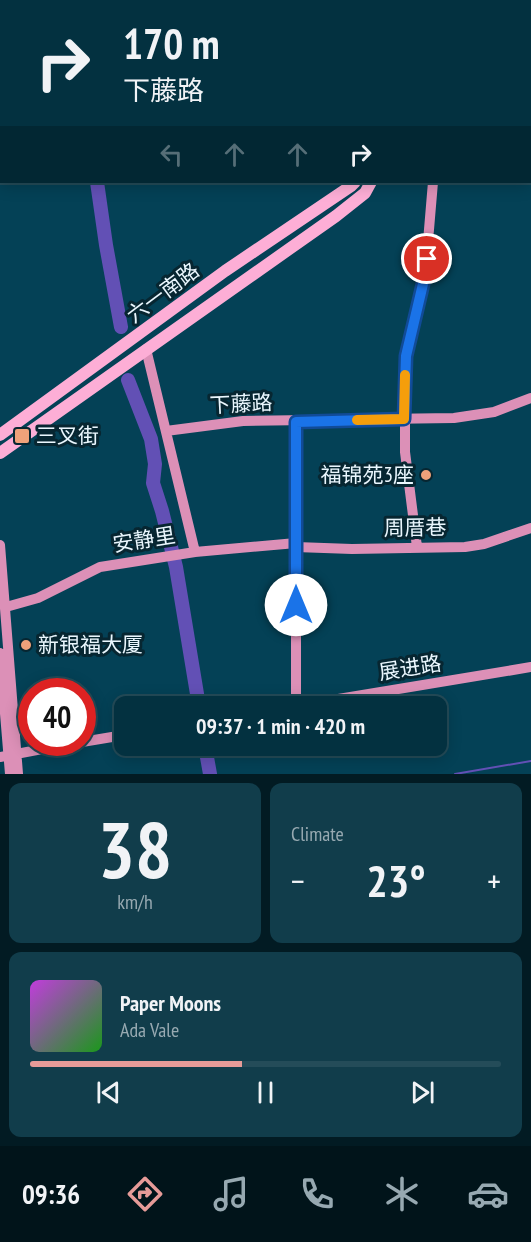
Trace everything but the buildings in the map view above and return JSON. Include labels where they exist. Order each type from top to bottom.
[{"type":"main road","name":"六一南路","points":[[0,453],[365,193],[370,183]]},
{"type":"main road","name":"六一南路","points":[[0,435],[225,271],[353,184]]},
{"type":"street","points":[[417,547],[406,461],[404,419],[406,356],[426,268],[433,183]]},
{"type":"street","points":[[146,349],[166,431],[190,553]]},
{"type":"street","name":"下藤路","points":[[166,431],[243,421],[296,422],[476,415],[503,409],[531,398]]},
{"type":"street","points":[[296,422],[296,696]]},
{"type":"street","name":"周厝巷","points":[[296,545],[352,549],[458,548],[477,545],[531,528]]},
{"type":"street","points":[[0,545],[6,607],[8,756],[18,774]]},
{"type":"street","name":"安静里","points":[[6,607],[38,598],[100,567],[190,553],[296,545]]},
{"type":"street","points":[[0,653],[10,774]]},
{"type":"street","name":"展进路","points":[[356,696],[531,667]]},
{"type":"street","points":[[96,740],[114,737]]},
{"type":"waterway","points":[[97,183],[121,327]]},
{"type":"waterway","points":[[128,380],[151,439],[155,464],[153,483],[176,567],[197,696]]},
{"type":"waterway","points":[[207,756],[210,774]]},
{"type":"waterway","points":[[455,774],[531,761]]},
{"type":"slow traffic","points":[[357,420],[404,419],[405,375]]},
{"type":"place","name":"三叉街","points":[[22,436]]},
{"type":"place","name":"福锦苑3座","points":[[426,475]]},
{"type":"place","name":"新银福大厦","points":[[26,645]]},
{"type":"route","points":[[296,605],[296,422],[404,419],[406,356],[427,259]]}]
